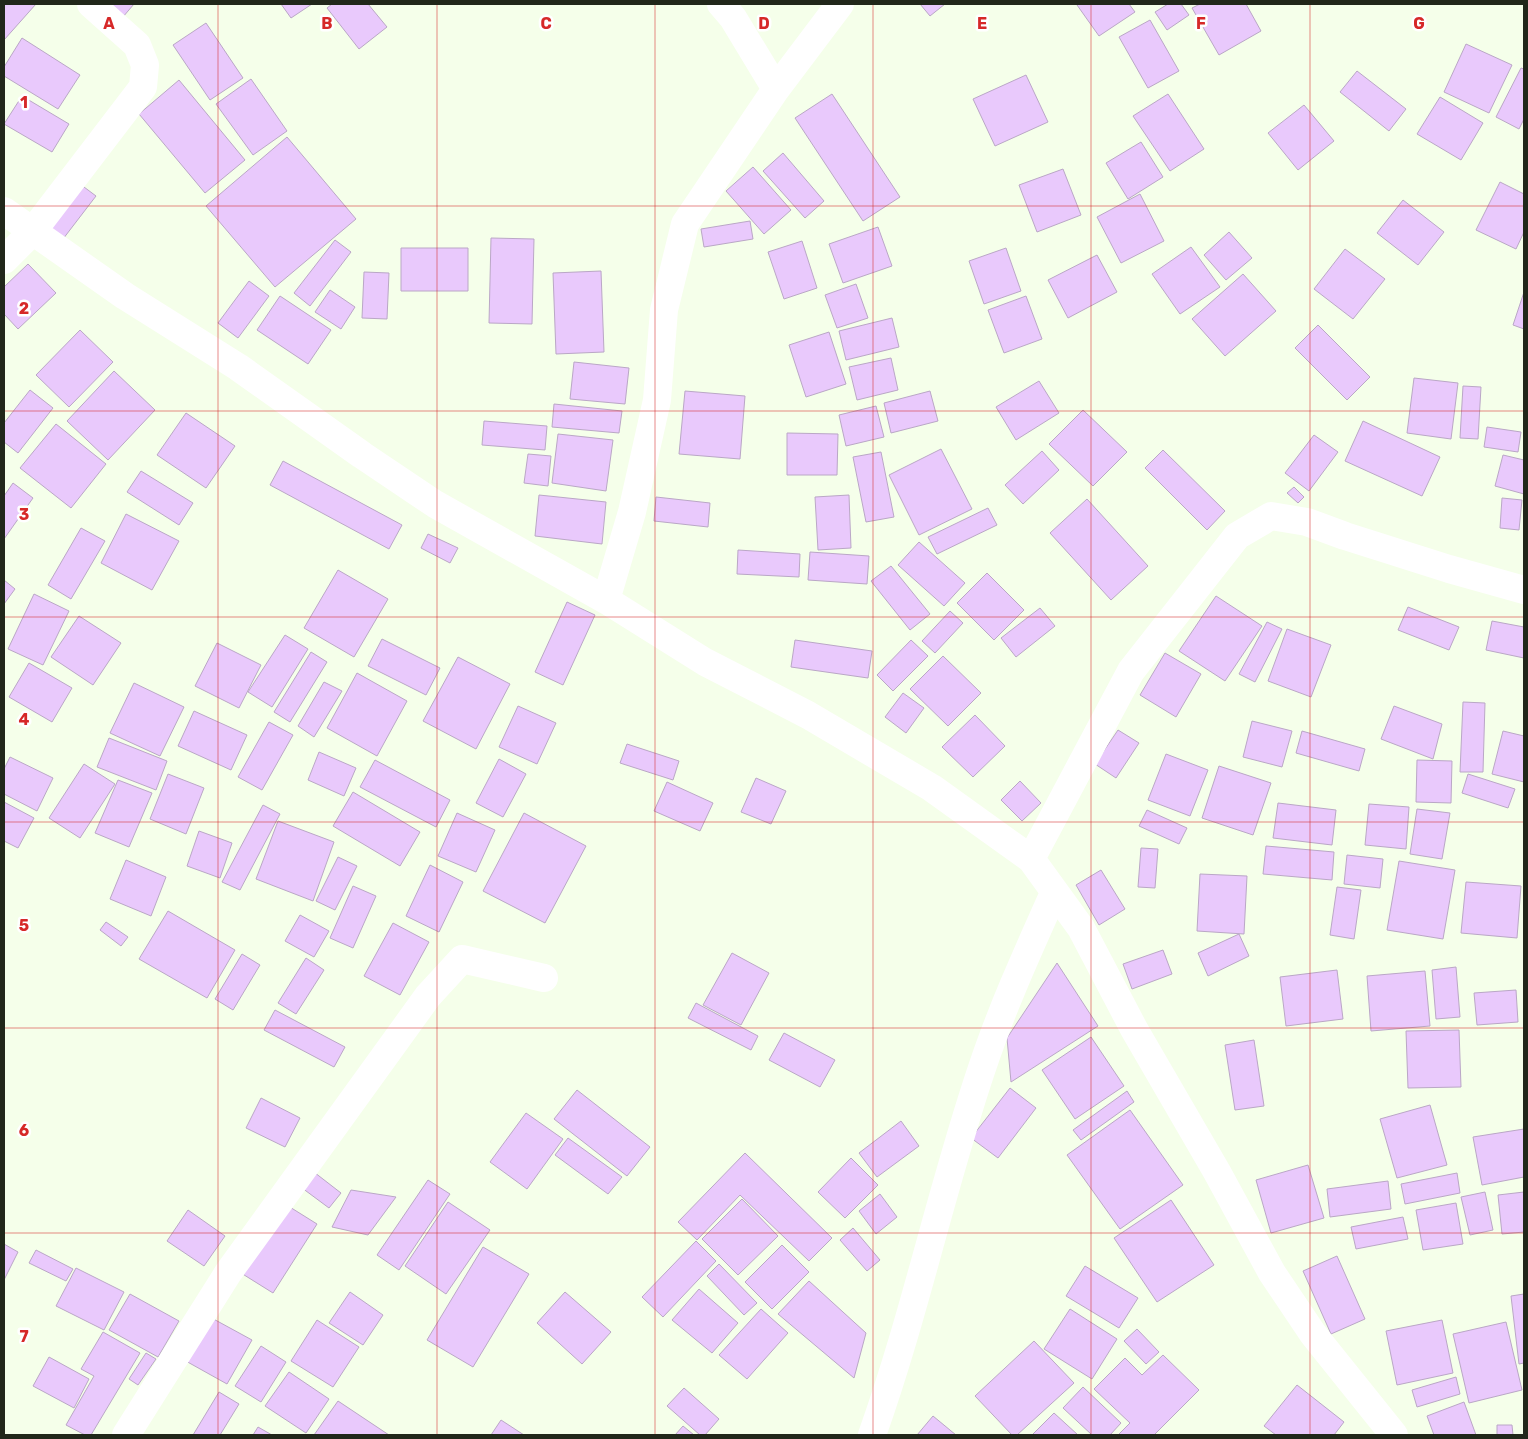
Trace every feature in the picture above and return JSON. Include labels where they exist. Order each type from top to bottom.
[{"type":"street","points":[[4,260],[33,231],[143,87],[145,65],[137,45],[92,4]]},
{"type":"street","points":[[721,4],[733,18],[776,89]]},
{"type":"street","points":[[606,600],[632,512],[657,400],[664,310],[686,224],[776,89],[840,4]]},
{"type":"street","points":[[4,211],[125,296],[238,367],[435,504],[606,600],[705,662],[808,715],[932,788],[1031,859],[1081,928],[1134,1029],[1217,1172],[1272,1273],[1313,1334],[1394,1435]]},
{"type":"street","points":[[1031,859],[1131,671],[1237,536],[1271,516],[1307,522],[1449,569],[1524,590]]},
{"type":"street","points":[[872,1435],[888,1389],[982,1068],[1011,991],[1054,893]]},
{"type":"street","points":[[126,1435],[228,1273],[428,996],[462,959],[544,978]]},
{"type":"building","points":[[4,4],[36,4],[4,40]]},
{"type":"building","points":[[94,4],[134,4],[117,24]]},
{"type":"building","points":[[281,4],[312,4],[291,18]]},
{"type":"building","points":[[332,4],[368,4],[387,27],[359,49],[327,8]]},
{"type":"building","points":[[920,4],[945,4],[930,16]]},
{"type":"building","points":[[1078,4],[1129,4],[1135,12],[1099,36]]},
{"type":"building","points":[[1168,4],[1181,4],[1189,15],[1167,30],[1155,12]]},
{"type":"building","points":[[1200,4],[1246,4],[1261,31],[1219,55],[1192,8]]},
{"type":"building","points":[[1150,20],[1179,71],[1148,88],[1119,37]]},
{"type":"building","points":[[206,23],[243,78],[210,100],[173,45]]},
{"type":"building","points":[[22,38],[80,75],[58,109],[4,76],[4,67]]},
{"type":"building","points":[[1466,44],[1512,65],[1489,113],[1444,92]]},
{"type":"building","points":[[1521,68],[1524,69],[1524,119],[1519,129],[1496,117]]},
{"type":"building","points":[[1357,71],[1406,109],[1389,131],[1340,92]]},
{"type":"building","points":[[1026,75],[1048,122],[995,146],[973,99]]},
{"type":"building","points":[[251,79],[287,131],[253,155],[216,104]]},
{"type":"building","points":[[179,80],[245,160],[205,193],[139,114]]},
{"type":"building","points":[[832,94],[900,197],[863,221],[795,118]]},
{"type":"building","points":[[1168,94],[1204,149],[1170,171],[1133,116]]},
{"type":"building","points":[[22,96],[69,124],[52,152],[4,124]]},
{"type":"building","points":[[1440,97],[1483,123],[1461,160],[1417,134]]},
{"type":"building","points":[[1304,105],[1334,141],[1298,170],[1268,133]]},
{"type":"building","points":[[287,137],[356,219],[275,287],[206,206]]},
{"type":"building","points":[[1141,142],[1163,177],[1128,199],[1106,163]]},
{"type":"building","points":[[783,153],[824,201],[805,218],[763,171]]},
{"type":"building","points":[[753,167],[791,210],[764,234],[726,191]]},
{"type":"building","points":[[1063,169],[1081,215],[1037,232],[1019,185]]},
{"type":"building","points":[[76,181],[96,196],[63,239],[44,224]]},
{"type":"building","points":[[1500,182],[1524,194],[1524,232],[1516,249],[1476,230]]},
{"type":"building","points":[[1140,194],[1164,241],[1121,263],[1097,217]]},
{"type":"building","points":[[1403,200],[1444,232],[1418,265],[1377,233]]},
{"type":"building","points":[[750,221],[753,239],[704,247],[701,229]]},
{"type":"building","points":[[878,227],[892,266],[843,283],[829,244]]},
{"type":"building","points":[[1229,232],[1252,258],[1226,280],[1204,255]]},
{"type":"building","points":[[491,238],[534,239],[532,324],[489,323]]},
{"type":"building","points":[[335,240],[351,252],[310,306],[294,293]]},
{"type":"building","points":[[802,241],[817,288],[784,299],[768,252]]},
{"type":"building","points":[[1191,247],[1220,287],[1180,314],[1152,274]]},
{"type":"building","points":[[401,248],[468,248],[468,291],[401,291]]},
{"type":"building","points":[[1006,248],[1021,291],[984,304],[969,261]]},
{"type":"building","points":[[1345,249],[1385,279],[1353,319],[1314,289]]},
{"type":"building","points":[[1097,255],[1117,292],[1068,318],[1048,280]]},
{"type":"building","points":[[28,264],[56,293],[18,329],[4,314],[4,287]]},
{"type":"building","points":[[601,271],[604,352],[556,354],[553,273]]},
{"type":"building","points":[[364,272],[389,273],[387,319],[362,318]]},
{"type":"building","points":[[1243,274],[1276,311],[1225,356],[1192,319]]},
{"type":"building","points":[[249,281],[269,296],[238,338],[218,323]]},
{"type":"building","points":[[856,284],[868,318],[837,328],[825,295]]},
{"type":"building","points":[[330,290],[355,307],[341,329],[315,312]]},
{"type":"building","points":[[1524,292],[1524,329],[1513,325]]},
{"type":"building","points":[[280,296],[331,330],[308,364],[257,330]]},
{"type":"building","points":[[1026,296],[1042,339],[1004,353],[988,310]]},
{"type":"building","points":[[892,318],[899,347],[846,360],[839,331]]},
{"type":"building","points":[[1318,325],[1370,377],[1347,400],[1295,348]]},
{"type":"building","points":[[80,330],[113,362],[69,407],[36,375]]},
{"type":"building","points":[[829,332],[846,384],[806,397],[789,345]]},
{"type":"building","points":[[891,358],[898,390],[857,400],[849,367]]},
{"type":"building","points":[[574,362],[629,368],[625,404],[570,399]]},
{"type":"building","points":[[114,371],[155,410],[108,460],[67,421]]},
{"type":"building","points":[[1414,378],[1458,383],[1451,439],[1407,433]]},
{"type":"building","points":[[1039,381],[1059,413],[1016,440],[996,407]]},
{"type":"building","points":[[1463,386],[1481,387],[1478,439],[1460,438]]},
{"type":"building","points":[[30,390],[53,408],[18,453],[4,442],[4,423]]},
{"type":"building","points":[[685,391],[745,396],[740,459],[679,454]]},
{"type":"building","points":[[930,391],[938,421],[891,433],[884,403]]},
{"type":"building","points":[[554,404],[622,411],[619,433],[552,427]]},
{"type":"building","points":[[876,406],[884,437],[846,446],[839,415]]},
{"type":"building","points":[[1083,410],[1127,452],[1093,486],[1049,444]]},
{"type":"building","points":[[186,413],[235,446],[206,488],[157,455]]},
{"type":"building","points":[[484,421],[547,426],[545,450],[482,445]]},
{"type":"building","points":[[1363,421],[1440,457],[1422,496],[1345,461]]},
{"type":"building","points":[[56,424],[106,464],[71,508],[20,468]]},
{"type":"building","points":[[1487,427],[1521,432],[1518,452],[1484,447]]},
{"type":"building","points":[[787,433],[838,434],[837,475],[787,475]]},
{"type":"building","points":[[558,434],[613,440],[606,491],[552,483]]},
{"type":"building","points":[[1314,435],[1338,452],[1309,491],[1285,473]]},
{"type":"building","points":[[941,449],[972,509],[919,535],[889,475]]},
{"type":"building","points":[[1163,450],[1225,511],[1207,530],[1145,468]]},
{"type":"building","points":[[1042,451],[1059,470],[1023,504],[1005,485]]},
{"type":"building","points":[[881,452],[894,517],[866,522],[853,457]]},
{"type":"building","points":[[528,454],[551,456],[548,486],[524,483]]},
{"type":"building","points":[[1503,455],[1524,460],[1524,494],[1495,486]]},
{"type":"building","points":[[283,461],[402,525],[389,549],[270,485]]},
{"type":"building","points":[[141,471],[193,503],[179,525],[127,492]]},
{"type":"building","points":[[13,483],[33,498],[4,539],[4,496]]},
{"type":"building","points":[[1294,487],[1304,497],[1298,503],[1287,493]]},
{"type":"building","points":[[539,495],[606,502],[602,544],[535,536]]},
{"type":"building","points":[[849,495],[851,548],[818,550],[815,497]]},
{"type":"building","points":[[656,497],[710,503],[708,527],[654,521]]},
{"type":"building","points":[[1502,498],[1522,500],[1519,530],[1500,528]]},
{"type":"building","points":[[1087,499],[1148,566],[1111,600],[1050,533]]},
{"type":"building","points":[[988,508],[997,525],[937,554],[928,537]]},
{"type":"building","points":[[126,514],[179,541],[152,590],[101,563]]},
{"type":"building","points":[[81,528],[105,541],[71,599],[48,585]]},
{"type":"building","points":[[428,534],[458,548],[450,563],[421,548]]},
{"type":"building","points":[[919,542],[965,583],[944,606],[898,565]]},
{"type":"building","points":[[738,550],[800,554],[799,577],[737,574]]},
{"type":"building","points":[[810,552],[869,556],[867,584],[808,580]]},
{"type":"building","points":[[891,566],[930,614],[910,630],[871,581]]},
{"type":"building","points":[[338,570],[388,599],[354,657],[304,628]]},
{"type":"building","points":[[987,573],[1024,610],[994,640],[957,603]]},
{"type":"building","points":[[4,580],[15,589],[4,604]]},
{"type":"building","points":[[34,594],[69,611],[43,665],[8,649]]},
{"type":"building","points":[[1216,596],[1262,626],[1225,681],[1179,651]]},
{"type":"building","points":[[567,602],[595,615],[563,685],[535,672]]},
{"type":"building","points":[[1408,607],[1459,627],[1449,650],[1398,630]]},
{"type":"building","points":[[1040,608],[1055,626],[1016,657],[1001,638]]},
{"type":"building","points":[[950,611],[963,623],[935,653],[922,641]]},
{"type":"building","points":[[79,616],[121,643],[93,685],[51,657]]},
{"type":"building","points":[[1492,621],[1524,627],[1524,658],[1486,650]]},
{"type":"building","points":[[1267,622],[1282,629],[1255,682],[1239,674]]},
{"type":"building","points":[[1287,629],[1331,645],[1311,697],[1268,681]]},
{"type":"building","points":[[285,635],[308,649],[272,707],[248,692]]},
{"type":"building","points":[[382,639],[440,668],[426,695],[368,666]]},
{"type":"building","points":[[795,640],[872,651],[868,678],[791,667]]},
{"type":"building","points":[[911,640],[928,656],[893,691],[877,675]]},
{"type":"building","points":[[217,643],[261,665],[239,708],[195,686]]},
{"type":"building","points":[[311,652],[327,662],[290,722],[274,712]]},
{"type":"building","points":[[1165,653],[1201,674],[1176,717],[1140,695]]},
{"type":"building","points":[[943,656],[981,693],[948,726],[910,689]]},
{"type":"building","points":[[458,657],[510,684],[476,749],[423,721]]},
{"type":"building","points":[[29,663],[72,688],[52,722],[9,697]]},
{"type":"building","points":[[357,673],[407,701],[377,756],[327,728]]},
{"type":"building","points":[[324,682],[342,691],[314,737],[298,726]]},
{"type":"building","points":[[134,683],[184,707],[160,756],[110,733]]},
{"type":"building","points":[[903,693],[924,708],[906,733],[885,717]]},
{"type":"building","points":[[1463,702],[1485,703],[1483,772],[1460,772]]},
{"type":"building","points":[[518,706],[556,723],[537,764],[499,747]]},
{"type":"building","points":[[1394,706],[1442,724],[1433,759],[1381,739]]},
{"type":"building","points":[[194,711],[247,735],[231,770],[178,746]]},
{"type":"building","points":[[975,715],[1005,746],[973,777],[942,747]]},
{"type":"building","points":[[1252,721],[1292,731],[1282,767],[1243,757]]},
{"type":"building","points":[[269,722],[293,735],[262,790],[238,777]]},
{"type":"building","points":[[1118,730],[1139,743],[1116,778],[1095,764]]},
{"type":"building","points":[[1302,731],[1365,749],[1359,771],[1296,753]]},
{"type":"building","points":[[1503,731],[1524,736],[1524,782],[1492,774]]},
{"type":"building","points":[[109,738],[167,761],[156,790],[97,767]]},
{"type":"building","points":[[627,744],[679,761],[673,780],[620,763]]},
{"type":"building","points":[[319,752],[356,768],[344,796],[308,780]]},
{"type":"building","points":[[1166,754],[1208,770],[1190,816],[1148,800]]},
{"type":"building","points":[[10,757],[53,778],[37,811],[4,794],[4,769]]},
{"type":"building","points":[[499,759],[526,774],[503,817],[476,803]]},
{"type":"building","points":[[375,760],[450,800],[436,827],[360,787]]},
{"type":"building","points":[[1417,760],[1452,761],[1451,803],[1416,802]]},
{"type":"building","points":[[84,764],[115,784],[80,838],[49,818]]},
{"type":"building","points":[[1219,766],[1271,783],[1253,835],[1202,818]]},
{"type":"building","points":[[168,774],[204,788],[186,834],[150,819]]},
{"type":"building","points":[[1468,774],[1515,789],[1508,808],[1462,793]]},
{"type":"building","points":[[756,778],[786,791],[771,824],[741,812]]},
{"type":"building","points":[[118,780],[152,793],[129,847],[95,833]]},
{"type":"building","points":[[1020,781],[1041,803],[1022,821],[1001,800]]},
{"type":"building","points":[[667,782],[713,803],[700,831],[654,811]]},
{"type":"building","points":[[353,792],[420,832],[400,866],[333,826]]},
{"type":"building","points":[[4,802],[34,818],[18,848],[4,841]]},
{"type":"building","points":[[1278,803],[1336,810],[1332,845],[1273,838]]},
{"type":"building","points":[[1369,804],[1409,807],[1406,849],[1365,845]]},
{"type":"building","points":[[263,805],[280,814],[240,890],[222,882]]},
{"type":"building","points":[[1417,809],[1450,813],[1442,859],[1410,854]]},
{"type":"building","points":[[1147,810],[1187,828],[1179,844],[1139,826]]},
{"type":"building","points":[[457,813],[495,830],[476,872],[438,856]]},
{"type":"building","points":[[524,813],[586,846],[545,923],[483,891]]},
{"type":"building","points":[[278,821],[334,842],[313,901],[256,879]]},
{"type":"building","points":[[199,831],[232,843],[220,878],[187,866]]},
{"type":"building","points":[[1266,846],[1334,852],[1332,880],[1263,874]]},
{"type":"building","points":[[1141,848],[1158,849],[1155,888],[1138,887]]},
{"type":"building","points":[[1347,855],[1383,859],[1380,888],[1344,884]]},
{"type":"building","points":[[338,857],[357,866],[335,910],[316,901]]},
{"type":"building","points":[[126,860],[166,877],[151,916],[110,899]]},
{"type":"building","points":[[1399,861],[1455,870],[1443,939],[1387,930]]},
{"type":"building","points":[[430,865],[463,882],[439,932],[406,916]]},
{"type":"building","points":[[1101,870],[1125,909],[1099,925],[1076,885]]},
{"type":"building","points":[[1200,874],[1247,876],[1244,934],[1197,931]]},
{"type":"building","points":[[1466,882],[1521,886],[1517,938],[1461,933]]},
{"type":"building","points":[[353,886],[376,896],[353,948],[330,938]]},
{"type":"building","points":[[1337,887],[1361,890],[1354,939],[1330,935]]},
{"type":"building","points":[[168,911],[235,950],[207,998],[139,959]]},
{"type":"building","points":[[300,915],[329,931],[314,957],[285,941]]},
{"type":"building","points":[[106,922],[128,937],[121,946],[100,930]]},
{"type":"building","points":[[393,923],[429,942],[400,995],[364,976]]},
{"type":"building","points":[[1239,934],[1249,956],[1208,976],[1198,953]]},
{"type":"building","points":[[1163,950],[1172,974],[1132,989],[1123,964]]},
{"type":"building","points":[[732,953],[769,973],[741,1025],[703,1005]]},
{"type":"building","points":[[242,954],[260,965],[233,1010],[215,999]]},
{"type":"building","points":[[306,958],[324,970],[296,1014],[278,1003]]},
{"type":"building","points":[[1057,963],[1098,1026],[1011,1082],[1007,1038]]},
{"type":"building","points":[[1456,967],[1460,1017],[1436,1019],[1432,970]]},
{"type":"building","points":[[1337,970],[1343,1019],[1286,1026],[1280,977]]},
{"type":"building","points":[[1425,971],[1430,1026],[1371,1031],[1367,976]]},
{"type":"building","points":[[1516,990],[1518,1022],[1477,1025],[1474,993]]},
{"type":"building","points":[[696,1003],[758,1036],[751,1050],[688,1018]]},
{"type":"building","points":[[275,1010],[345,1047],[334,1067],[264,1030]]},
{"type":"building","points":[[1459,1030],[1461,1087],[1408,1088],[1406,1031]]},
{"type":"building","points":[[784,1033],[835,1060],[820,1087],[769,1060]]},
{"type":"building","points":[[1091,1037],[1124,1086],[1075,1119],[1042,1070]]},
{"type":"building","points":[[1254,1040],[1264,1106],[1235,1110],[1225,1045]]},
{"type":"building","points":[[1010,1088],[1036,1108],[998,1158],[971,1138]]},
{"type":"building","points":[[577,1090],[650,1147],[627,1176],[554,1119]]},
{"type":"building","points":[[1127,1091],[1134,1102],[1081,1140],[1073,1130]]},
{"type":"building","points":[[261,1098],[300,1118],[285,1147],[246,1128]]},
{"type":"building","points":[[1430,1105],[1447,1165],[1397,1178],[1380,1119]]},
{"type":"building","points":[[1130,1110],[1183,1185],[1120,1229],[1067,1155]]},
{"type":"building","points":[[526,1113],[563,1139],[527,1189],[490,1162]]},
{"type":"building","points":[[901,1121],[919,1146],[877,1177],[859,1153]]},
{"type":"building","points":[[1524,1129],[1524,1177],[1482,1185],[1473,1137]]},
{"type":"building","points":[[568,1138],[622,1177],[608,1194],[555,1155]]},
{"type":"building","points":[[745,1153],[832,1238],[809,1261],[740,1195],[697,1240],[678,1222]]},
{"type":"building","points":[[851,1158],[878,1185],[845,1218],[818,1192]]},
{"type":"building","points":[[1308,1165],[1324,1218],[1271,1233],[1256,1180]]},
{"type":"building","points":[[310,1169],[341,1193],[329,1208],[298,1185]]},
{"type":"building","points":[[1457,1173],[1460,1193],[1405,1204],[1401,1184]]},
{"type":"building","points":[[428,1180],[450,1194],[399,1270],[377,1255]]},
{"type":"building","points":[[1388,1181],[1391,1209],[1330,1217],[1327,1189]]},
{"type":"building","points":[[351,1190],[396,1197],[368,1235],[332,1227]]},
{"type":"building","points":[[1485,1192],[1493,1230],[1470,1235],[1461,1197]]},
{"type":"building","points":[[1524,1192],[1524,1232],[1502,1234],[1498,1195]]},
{"type":"building","points":[[880,1194],[897,1217],[876,1234],[859,1211]]},
{"type":"building","points":[[742,1199],[778,1236],[738,1275],[702,1239]]},
{"type":"building","points":[[1171,1200],[1214,1265],[1157,1302],[1114,1238]]},
{"type":"building","points":[[448,1202],[490,1230],[446,1294],[405,1266]]},
{"type":"building","points":[[1456,1203],[1463,1244],[1423,1250],[1416,1210]]},
{"type":"building","points":[[285,1204],[317,1224],[273,1293],[241,1273]]},
{"type":"building","points":[[188,1210],[225,1236],[204,1266],[167,1241]]},
{"type":"building","points":[[1403,1217],[1408,1239],[1356,1249],[1351,1227]]},
{"type":"building","points":[[853,1228],[880,1260],[867,1271],[840,1240]]},
{"type":"building","points":[[696,1241],[716,1261],[663,1317],[642,1297]]},
{"type":"building","points":[[4,1244],[18,1252],[4,1280]]},
{"type":"building","points":[[782,1245],[809,1272],[772,1309],[745,1282]]},
{"type":"building","points":[[483,1247],[529,1274],[473,1367],[427,1340]]},
{"type":"building","points":[[36,1250],[73,1269],[66,1281],[29,1263]]},
{"type":"building","points":[[1337,1256],[1365,1319],[1331,1334],[1303,1271]]},
{"type":"building","points":[[719,1264],[757,1303],[744,1315],[707,1276]]},
{"type":"building","points":[[1085,1266],[1138,1298],[1119,1328],[1066,1296]]},
{"type":"building","points":[[76,1268],[124,1292],[104,1330],[56,1306]]},
{"type":"building","points":[[809,1281],[866,1333],[854,1378],[778,1314]]},
{"type":"building","points":[[699,1289],[738,1323],[712,1353],[672,1320]]},
{"type":"building","points":[[350,1292],[383,1315],[363,1345],[329,1323]]},
{"type":"building","points":[[565,1292],[611,1332],[582,1364],[537,1323]]},
{"type":"building","points":[[130,1294],[179,1321],[158,1357],[109,1330]]},
{"type":"building","points":[[1524,1294],[1524,1363],[1519,1364],[1511,1296]]},
{"type":"building","points":[[761,1309],[788,1333],[747,1379],[719,1355]]},
{"type":"building","points":[[1070,1309],[1117,1339],[1092,1379],[1044,1349]]},
{"type":"building","points":[[208,1316],[252,1340],[227,1384],[184,1360]]},
{"type":"building","points":[[317,1320],[359,1347],[333,1387],[291,1361]]},
{"type":"building","points":[[1442,1320],[1453,1373],[1397,1385],[1386,1331]]},
{"type":"building","points":[[1506,1322],[1522,1390],[1469,1403],[1453,1334]]},
{"type":"building","points":[[1137,1329],[1159,1352],[1146,1364],[1124,1341]]},
{"type":"building","points":[[103,1332],[140,1353],[91,1435],[85,1435],[66,1425],[94,1376],[81,1369]]},
{"type":"building","points":[[1034,1341],[1074,1383],[1017,1435],[1012,1435],[975,1396]]},
{"type":"building","points":[[261,1346],[286,1362],[261,1402],[235,1386]]},
{"type":"building","points":[[146,1353],[156,1359],[138,1385],[129,1379]]},
{"type":"building","points":[[1163,1355],[1199,1390],[1154,1435],[1118,1435],[1130,1423],[1094,1389],[1125,1358],[1142,1375]]},
{"type":"building","points":[[49,1357],[89,1379],[74,1408],[33,1386]]},
{"type":"building","points":[[289,1372],[329,1399],[306,1433],[265,1406]]},
{"type":"building","points":[[1456,1377],[1460,1394],[1417,1407],[1412,1390]]},
{"type":"building","points":[[1297,1385],[1344,1422],[1334,1435],[1276,1435],[1264,1426]]},
{"type":"building","points":[[1083,1387],[1121,1423],[1110,1435],[1092,1435],[1063,1408]]},
{"type":"building","points":[[684,1388],[719,1419],[705,1435],[700,1435],[667,1406]]},
{"type":"building","points":[[219,1392],[239,1404],[220,1435],[193,1435]]},
{"type":"building","points":[[338,1401],[389,1435],[314,1435]]},
{"type":"building","points":[[1464,1402],[1476,1435],[1434,1435],[1427,1416]]},
{"type":"building","points":[[1054,1413],[1078,1435],[1032,1435]]},
{"type":"building","points":[[933,1416],[956,1435],[917,1435]]},
{"type":"building","points":[[501,1420],[524,1435],[491,1435]]},
{"type":"building","points":[[1497,1425],[1512,1425],[1513,1435],[1497,1435]]},
{"type":"building","points":[[683,1426],[694,1435],[675,1435]]},
{"type":"building","points":[[258,1427],[272,1435],[253,1435]]}]
